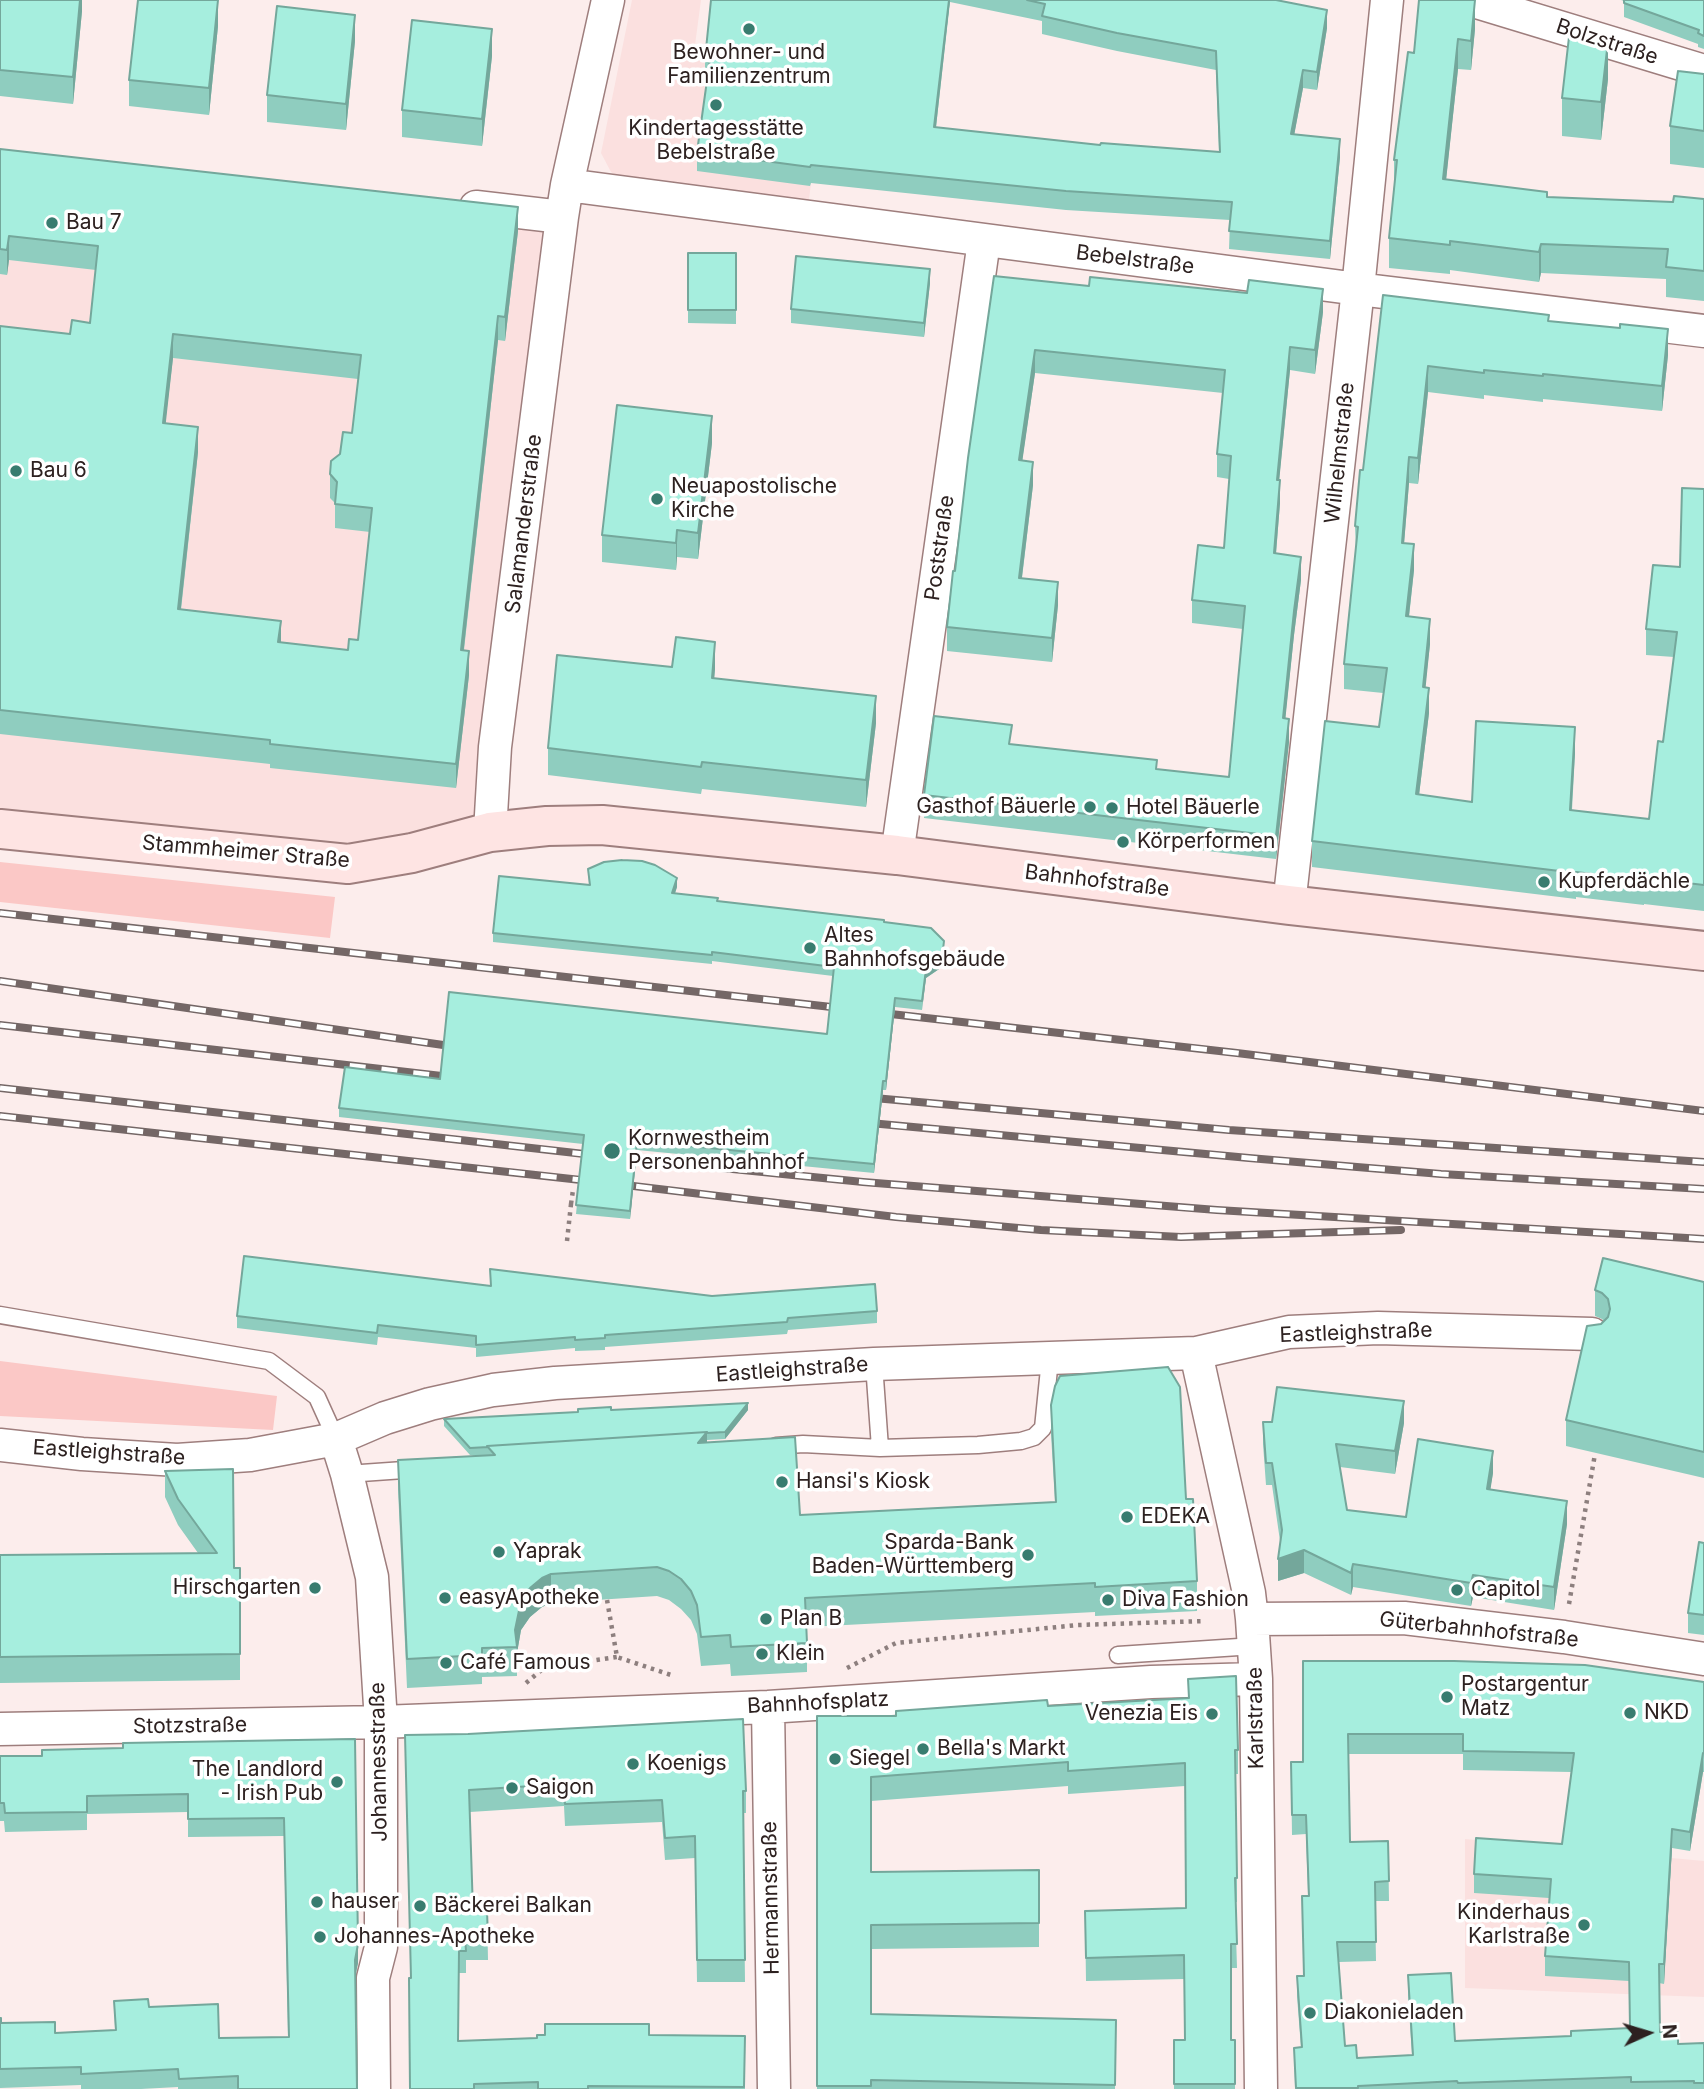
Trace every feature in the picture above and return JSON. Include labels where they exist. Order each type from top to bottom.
[{"type":"main road","name":"Bahnhofstraße","points":[[490,832],[547,826],[601,825],[897,855],[1289,905],[1704,951]]},
{"type":"main road","name":"Stammheimer Straße","points":[[0,828],[348,864],[412,853],[490,832]]},
{"type":"street","name":"Salamanderstraße","points":[[490,832],[495,747],[562,217],[608,0]]},
{"type":"street","name":"Wilhelmstraße","points":[[1289,905],[1359,289],[1388,0]]},
{"type":"street","name":"Bolzstraße","points":[[1469,0],[1704,71]]},
{"type":"street","name":"Bebelstraße","points":[[567,185],[984,241],[1704,331]]},
{"type":"street","points":[[442,203],[562,217]]},
{"type":"street","name":"Poststraße","points":[[897,855],[984,241]]},
{"type":"street","name":"Eastleighstraße","points":[[0,1445],[177,1460],[250,1455],[336,1439],[419,1407],[493,1390],[555,1383],[874,1364],[1196,1353],[1289,1332],[1378,1328],[1592,1334]]},
{"type":"street","name":"Karlstraße","points":[[1196,1353],[1249,1593],[1253,1633],[1256,1679],[1261,2089]]},
{"type":"street","name":"Johannesstraße","points":[[336,1439],[372,1577],[381,1722],[381,1947],[373,1978],[374,2089]]},
{"type":"street","name":"Güterbahnhofstraße","points":[[1253,1633],[1404,1618],[1564,1637],[1704,1659]]},
{"type":"street","name":"Bahnhofsplatz","points":[[381,1722],[768,1707],[1151,1682],[1256,1679]]},
{"type":"street","name":"Hermannstraße","points":[[768,1707],[774,2089]]},
{"type":"street","name":"Stotzstraße","points":[[0,1729],[381,1722]]},
{"type":"lane","points":[[0,1315],[269,1361],[317,1397],[336,1439]]},
{"type":"lane","points":[[763,1447],[803,1444],[880,1448],[1021,1441],[1034,1437],[1044,1428],[1050,1359]]},
{"type":"lane","points":[[874,1364],[880,1448]]},
{"type":"lane","points":[[347,1474],[427,1468]]},
{"type":"lane","points":[[1118,1655],[1253,1633]]},
{"type":"path","points":[[567,1241],[574,1204],[573,1189]]},
{"type":"path","points":[[1564,1637],[1595,1454]]},
{"type":"path","points":[[607,1600],[617,1657]]},
{"type":"path","points":[[838,1672],[896,1643],[1078,1625],[1253,1633]]},
{"type":"path","points":[[523,1686],[544,1668],[617,1657],[680,1678]]},
{"type":"shaded area","name":"Kindertagesstätte Bebelstraße","points":[[632,0],[701,0],[695,45],[708,47],[823,90],[808,207],[625,181],[611,172],[601,153]]},
{"type":"shaded area","points":[[0,156],[571,222],[475,837],[348,855],[256,838],[0,810]]},
{"type":"shaded area","points":[[0,862],[335,897],[330,938],[0,902]]},
{"type":"shaded area","points":[[0,1361],[277,1396],[273,1430],[0,1416]]},
{"type":"shaded area","name":"Kinderhaus Karlstraße","points":[[1465,1839],[1704,1861],[1704,1997],[1465,1988]]},
{"type":"building","points":[[0,0],[80,0],[73,77],[0,70]]},
{"type":"building","points":[[138,0],[218,0],[209,88],[129,80]]},
{"type":"building","points":[[711,0],[949,0],[934,127],[1100,145],[1220,152],[1216,51],[1042,16],[1045,4],[1027,0],[1276,0],[1327,10],[1317,72],[1303,70],[1291,134],[1340,139],[1330,241],[1229,231],[1232,202],[1066,191],[810,167],[697,152],[710,59],[705,59]]},
{"type":"building","points":[[1419,0],[1475,0],[1471,41],[1458,39],[1443,179],[1547,192],[1547,197],[1673,202],[1674,196],[1704,199],[1704,271],[1666,267],[1668,249],[1541,244],[1539,252],[1450,241],[1450,245],[1389,238],[1397,160],[1394,160],[1408,52],[1414,53]]},
{"type":"building","points":[[1624,0],[1704,0],[1704,36],[1698,33],[1699,30],[1624,3]]},
{"type":"building","points":[[277,6],[355,15],[346,104],[267,95]]},
{"type":"building","points":[[412,20],[492,29],[482,119],[402,110]]},
{"type":"building","points":[[1569,37],[1608,41],[1601,102],[1562,98]]},
{"type":"building","points":[[1678,71],[1704,74],[1704,131],[1670,126]]},
{"type":"building","points":[[0,149],[518,207],[505,317],[498,316],[461,650],[469,651],[456,764],[0,710],[0,326],[70,334],[72,320],[90,323],[98,246],[9,236],[7,250],[0,249]],"holes":[[[173,334],[361,355],[352,433],[343,432],[340,454],[331,461],[330,474],[337,482],[335,504],[372,508],[358,640],[349,639],[348,650],[278,642],[281,621],[178,609],[198,427],[163,423]]]},
{"type":"building","points":[[688,253],[736,253],[736,310],[688,310]]},
{"type":"building","points":[[796,256],[930,269],[924,323],[791,309]]},
{"type":"building","points":[[994,276],[1089,286],[1090,277],[1247,293],[1249,280],[1323,289],[1315,350],[1290,347],[1277,480],[1280,480],[1274,553],[1301,557],[1283,718],[1289,719],[1276,836],[924,795],[934,716],[1012,725],[1009,744],[1157,760],[1156,769],[1229,777],[1245,606],[1192,600],[1198,545],[1224,548],[1231,456],[1217,454],[1225,370],[1035,350],[1019,460],[1033,462],[1019,578],[1058,582],[1052,638],[947,627]]},
{"type":"building","points":[[1383,295],[1549,315],[1548,321],[1620,328],[1620,324],[1668,329],[1662,386],[1543,374],[1484,370],[1484,373],[1428,366],[1418,458],[1409,457],[1402,543],[1414,544],[1406,616],[1430,619],[1423,687],[1429,688],[1416,794],[1472,802],[1476,721],[1575,727],[1570,810],[1649,819],[1658,741],[1663,742],[1677,632],[1646,629],[1653,565],[1680,567],[1682,488],[1704,489],[1704,885],[1576,873],[1312,841],[1325,721],[1379,727],[1387,668],[1344,664],[1358,527],[1355,526],[1360,470],[1363,470]]},
{"type":"building","name":"Neuapostolische Kirche","points":[[617,405],[712,416],[698,533],[677,530],[676,543],[602,535]]},
{"type":"building","points":[[676,637],[715,642],[712,678],[876,696],[866,780],[702,762],[701,767],[548,748],[557,655],[672,667]]},
{"type":"building","points":[[622,860],[655,865],[677,878],[672,893],[931,928],[944,941],[942,958],[926,969],[922,1001],[895,998],[874,1164],[637,1141],[630,1211],[576,1205],[584,1135],[339,1108],[345,1067],[440,1079],[449,992],[827,1034],[834,967],[712,952],[712,955],[493,933],[499,876],[590,885],[588,869],[604,862]]},
{"type":"building","points":[[244,1256],[491,1286],[490,1269],[712,1296],[875,1284],[877,1311],[788,1318],[787,1322],[605,1335],[605,1338],[575,1340],[575,1337],[476,1345],[476,1336],[378,1325],[377,1333],[237,1316]]},
{"type":"building","points":[[1603,1258],[1704,1282],[1704,1452],[1566,1420],[1587,1326],[1601,1324],[1608,1317],[1610,1309],[1608,1299],[1595,1290]]},
{"type":"building","points":[[1168,1367],[1180,1387],[1186,1499],[1193,1499],[1197,1581],[1095,1587],[1095,1583],[805,1598],[807,1643],[731,1647],[730,1635],[701,1637],[697,1605],[691,1591],[681,1579],[669,1571],[657,1567],[551,1574],[530,1588],[521,1601],[515,1630],[517,1647],[482,1648],[482,1655],[407,1659],[398,1460],[495,1455],[487,1446],[707,1432],[698,1443],[795,1437],[800,1515],[1056,1502],[1051,1405],[1060,1376]]},
{"type":"building","points":[[1277,1387],[1404,1401],[1395,1451],[1336,1444],[1347,1510],[1406,1517],[1418,1439],[1493,1451],[1487,1489],[1567,1501],[1554,1587],[1473,1575],[1471,1583],[1353,1564],[1351,1573],[1304,1550],[1278,1559],[1282,1530],[1272,1463],[1266,1463],[1263,1422],[1272,1422]]},
{"type":"building","points":[[748,1403],[725,1432],[470,1448],[444,1419],[578,1412],[578,1409],[611,1407],[611,1410]]},
{"type":"building","points":[[233,1469],[234,1568],[240,1568],[240,1654],[0,1657],[0,1555],[217,1553],[178,1499],[165,1471]]},
{"type":"building","points":[[1699,1542],[1704,1543],[1704,1615],[1688,1613]]},
{"type":"building","points":[[1303,1661],[1454,1661],[1585,1665],[1704,1682],[1704,1753],[1690,1832],[1672,1829],[1664,1964],[1659,1964],[1660,2032],[1678,2032],[1678,2044],[1704,2043],[1704,2083],[1631,2082],[1631,2077],[1296,2088],[1294,2048],[1302,2047],[1297,1976],[1304,1976],[1302,1896],[1309,1896],[1306,1815],[1292,1815],[1291,1762],[1303,1762]],"holes":[[[1348,1734],[1463,1734],[1463,1751],[1574,1753],[1562,1844],[1476,1838],[1474,1874],[1551,1879],[1545,1956],[1629,1962],[1630,2028],[1571,2031],[1571,2036],[1455,2041],[1451,1973],[1408,1975],[1413,2055],[1357,2058],[1356,2045],[1345,2046],[1337,1942],[1376,1942],[1375,1882],[1389,1881],[1388,1841],[1350,1842]]]},
{"type":"building","points":[[1236,1676],[1237,1944],[1231,1944],[1231,2040],[1235,2040],[1235,2084],[1174,2084],[1174,2040],[1185,2040],[1184,1955],[1086,1958],[1085,1911],[1186,1908],[1185,1763],[1068,1771],[1068,1762],[871,1777],[871,1872],[1039,1870],[1039,1923],[871,1925],[871,2014],[1116,2020],[1115,2085],[871,2080],[871,2086],[817,2086],[817,1716],[896,1716],[896,1711],[1047,1700],[1048,1706],[1189,1698],[1188,1679]]},
{"type":"building","points":[[743,1719],[746,1791],[743,1791],[745,1960],[697,1960],[695,1836],[665,1838],[662,1800],[565,1804],[564,1784],[469,1790],[473,1911],[487,1911],[488,1938],[465,1938],[466,1951],[459,1951],[458,2041],[537,2038],[537,2035],[545,2035],[545,2024],[649,2024],[649,2035],[745,2036],[744,2087],[588,2086],[588,2089],[538,2089],[538,2082],[474,2084],[474,2089],[410,2089],[411,1978],[405,1735]]},
{"type":"building","points":[[355,1739],[357,2089],[238,2089],[238,2076],[179,2079],[178,2069],[81,2074],[81,2067],[0,2069],[0,2018],[1,2023],[55,2022],[55,2033],[116,2030],[114,2001],[148,1999],[149,2007],[218,2004],[219,2038],[289,2037],[284,1818],[188,1819],[188,1794],[87,1796],[87,1812],[5,1813],[4,1803],[0,1803],[0,1756],[42,1756],[42,1750],[123,1748],[123,1743]]},
{"type":"railway","points":[[0,913],[849,1009]]},
{"type":"railway","points":[[0,981],[464,1048]]},
{"type":"railway","points":[[873,1012],[1237,1053],[1704,1111]]},
{"type":"railway","points":[[0,1025],[459,1078]]},
{"type":"railway","points":[[0,1088],[602,1156],[863,1182],[1217,1210],[1704,1239]]},
{"type":"railway","points":[[863,1097],[1229,1130],[1704,1162]]},
{"type":"railway","points":[[0,1116],[896,1217],[1041,1230],[1181,1237],[1401,1230]]},
{"type":"railway","points":[[859,1122],[1441,1174],[1704,1189]]},
{"type":"place","name":"Bewohner- und Familienzentrum","points":[[749,29]]},
{"type":"place","name":"Kindertagesstätte Bebelstraße","points":[[716,105]]},
{"type":"place","name":"Bau 7","points":[[52,223]]},
{"type":"place","name":"Bau 6","points":[[16,471]]},
{"type":"place","name":"Neuapostolische Kirche","points":[[657,499]]},
{"type":"place","name":"Gasthof Bäuerle","points":[[1090,807]]},
{"type":"place","name":"Hotel Bäuerle","points":[[1112,808]]},
{"type":"place","name":"Körperformen","points":[[1123,842]]},
{"type":"place","name":"Kupferdächle","points":[[1544,882]]},
{"type":"place","name":"Altes Bahnhofsgebäude","points":[[810,948]]},
{"type":"place","name":"Kornwestheim Personenbahnhof","points":[[612,1151]]},
{"type":"place","name":"Hansi's Kiosk","points":[[782,1482]]},
{"type":"place","name":"EDEKA","points":[[1127,1517]]},
{"type":"place","name":"Yaprak","points":[[499,1552]]},
{"type":"place","name":"Sparda-Bank Baden-Württemberg","points":[[1028,1555]]},
{"type":"place","name":"Hirschgarten","points":[[315,1588]]},
{"type":"place","name":"Capitol","points":[[1457,1590]]},
{"type":"place","name":"easyApotheke","points":[[445,1598]]},
{"type":"place","name":"Diva Fashion","points":[[1108,1600]]},
{"type":"place","name":"Plan B","points":[[766,1619]]},
{"type":"place","name":"Klein","points":[[762,1654]]},
{"type":"place","name":"Café Famous","points":[[446,1663]]},
{"type":"place","name":"Postargentur Matz","points":[[1447,1697]]},
{"type":"place","name":"NKD","points":[[1630,1713]]},
{"type":"place","name":"Venezia Eis","points":[[1212,1714]]},
{"type":"place","name":"Bella's Markt","points":[[923,1749]]},
{"type":"place","name":"Siegel","points":[[835,1759]]},
{"type":"place","name":"Koenigs","points":[[633,1764]]},
{"type":"place","name":"The Landlord - Irish Pub","points":[[337,1782]]},
{"type":"place","name":"Saigon","points":[[512,1788]]},
{"type":"place","name":"hauser","points":[[317,1902]]},
{"type":"place","name":"Bäckerei Balkan","points":[[420,1906]]},
{"type":"place","name":"Kinderhaus Karlstraße","points":[[1584,1925]]},
{"type":"place","name":"Johannes-Apotheke","points":[[320,1937]]},
{"type":"place","name":"Diakonieladen","points":[[1310,2013]]}]
